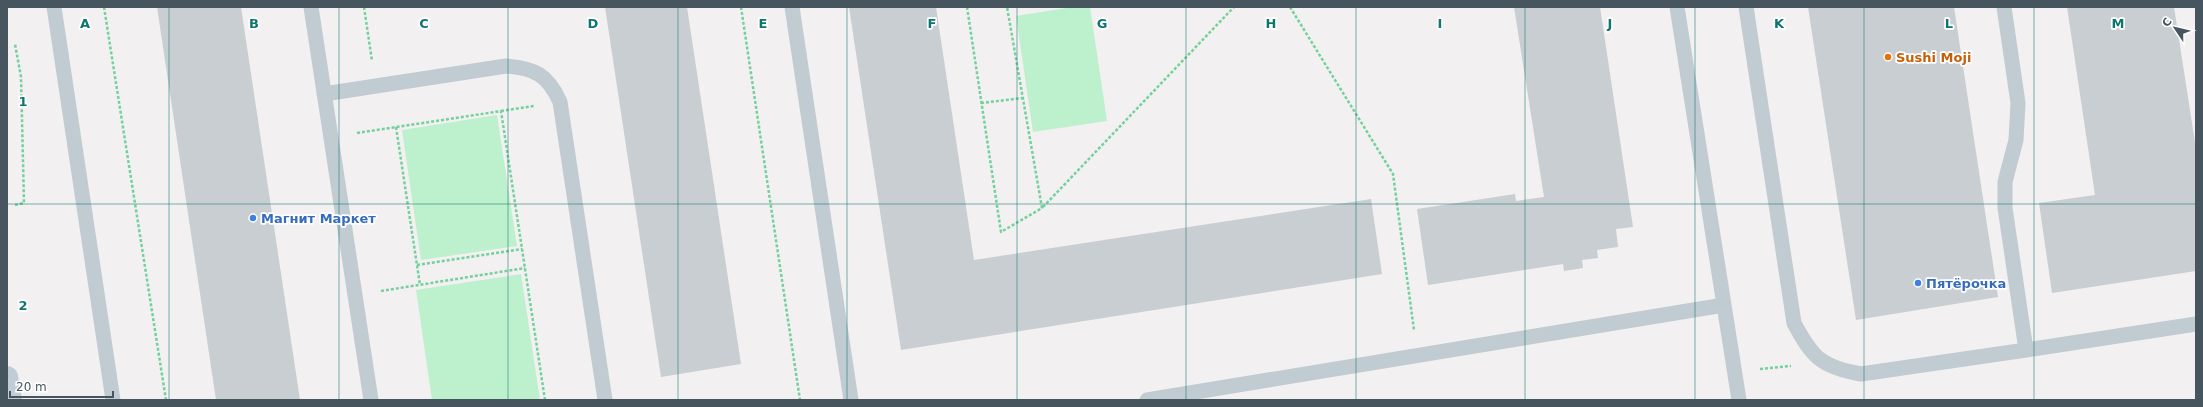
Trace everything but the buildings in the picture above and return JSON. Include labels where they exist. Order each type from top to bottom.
[{"type":"main road","points":[[7,377],[11,400]]},
{"type":"lane","points":[[54,7],[113,400]]},
{"type":"lane","points":[[311,7],[371,400]]},
{"type":"lane","points":[[792,7],[851,400]]},
{"type":"lane","points":[[1677,7],[1739,400]]},
{"type":"lane","points":[[1746,7],[1794,323],[1808,349],[1825,363],[1839,370],[1861,374],[2196,324]]},
{"type":"lane","points":[[2004,7],[2018,103],[2016,140],[2005,182],[2005,208],[2026,350]]},
{"type":"lane","points":[[324,94],[506,66],[525,67],[542,76],[553,88],[560,102],[605,400]]},
{"type":"lane","points":[[1147,400],[1418,357],[1724,305]]},
{"type":"path","points":[[104,7],[166,400]]},
{"type":"path","points":[[364,7],[376,86]]},
{"type":"path","points":[[741,7],[800,400]]},
{"type":"path","points":[[966,7],[1001,232],[1042,208],[1234,7]]},
{"type":"path","points":[[1007,7],[1042,208]]},
{"type":"path","points":[[1290,7],[1393,174],[1418,357]]},
{"type":"path","points":[[15,44],[21,77],[24,203],[15,205]]},
{"type":"path","points":[[981,103],[1023,98]]},
{"type":"path","points":[[331,137],[560,102]]},
{"type":"path","points":[[501,111],[545,400]]},
{"type":"path","points":[[396,127],[420,285]]},
{"type":"path","points":[[417,265],[522,249]]},
{"type":"path","points":[[355,295],[525,268]]},
{"type":"green space","points":[[1073,7],[1090,7],[1107,121],[1033,132],[1016,16]]},
{"type":"green space","points":[[497,115],[517,246],[421,260],[402,130]]},
{"type":"green space","points":[[521,274],[540,400],[432,400],[416,290]]},
{"type":"place","name":"Sushi Moji","points":[[1888,57]]},
{"type":"place","name":"Магнит Маркет","points":[[253,218]]},
{"type":"place","name":"Пятёрочка","points":[[1918,283]]}]
